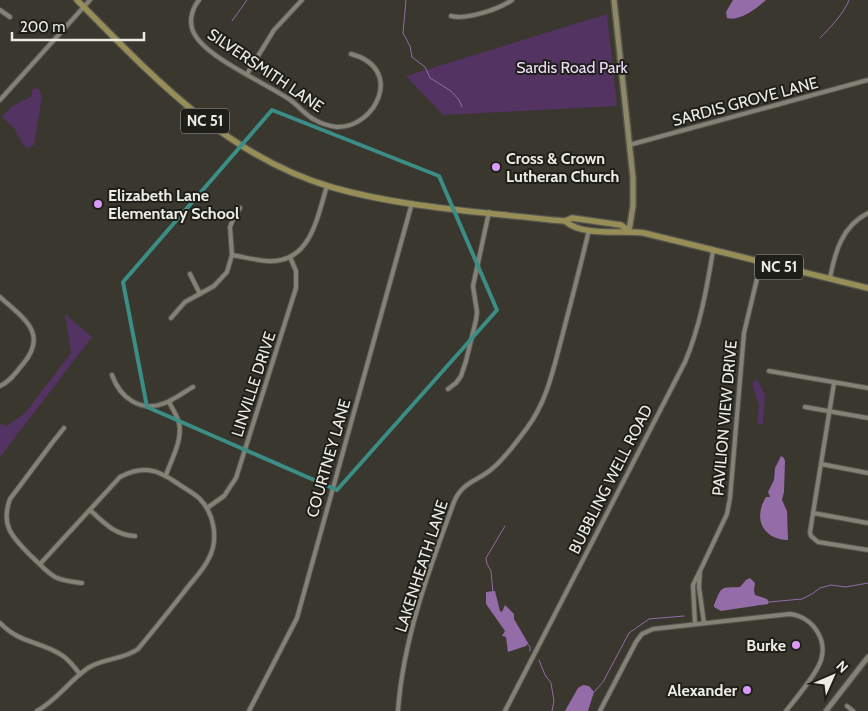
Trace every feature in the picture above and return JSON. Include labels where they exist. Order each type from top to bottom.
[{"type":"main road","name":"NC 51","points":[[77,0],[183,103],[214,128],[264,159],[292,173],[327,186],[412,204],[565,221],[572,218],[621,225],[629,231]]},
{"type":"main road","points":[[614,0],[633,192],[629,231]]},
{"type":"main road","name":"NC 51","points":[[565,221],[572,227],[589,230],[644,233],[868,288]]},
{"type":"street","points":[[0,100],[90,0]]},
{"type":"street","name":"SILVERSMITH LANE","points":[[199,0],[191,16],[196,38],[217,55],[287,97],[318,122],[336,127],[348,126],[358,122],[368,114],[379,96],[381,83],[378,71],[371,62],[351,54]]},
{"type":"street","points":[[247,74],[274,30],[302,0]]},
{"type":"street","points":[[451,16],[463,18],[505,5],[512,0]]},
{"type":"street","points":[[0,10],[10,17]]},
{"type":"street","name":"SARDIS GROVE LANE","points":[[629,145],[868,80]]},
{"type":"street","points":[[232,255],[268,261],[290,256],[300,250],[308,241],[327,186]]},
{"type":"street","name":"COURTNEY LANE","points":[[249,711],[297,618],[412,204]]},
{"type":"street","points":[[172,318],[185,302],[214,286],[222,278],[230,265],[232,255],[230,227],[240,208]]},
{"type":"street","points":[[448,389],[456,383],[460,376],[466,361],[476,320],[477,312],[473,286],[489,212]]},
{"type":"street","points":[[830,278],[836,252],[844,234],[855,221],[868,212]]},
{"type":"street","name":"LAKENHEATH LANE","points":[[398,711],[399,688],[417,608],[454,502],[458,493],[467,484],[486,474],[496,465],[527,427],[544,400],[589,230]]},
{"type":"street","name":"BUBBLING WELL ROAD","points":[[505,711],[685,362],[701,309],[713,251]]},
{"type":"street","name":"LINVILLE DRIVE","points":[[206,508],[220,500],[228,492],[236,478],[296,288],[296,271],[290,256]]},
{"type":"street","name":"PAVILION VIEW DRIVE","points":[[695,624],[693,585],[728,509],[744,333],[761,262]]},
{"type":"street","points":[[190,274],[200,294]]},
{"type":"street","points":[[0,297],[29,324],[34,338],[34,346],[29,356],[9,381],[0,386]]},
{"type":"street","points":[[769,371],[868,388]]},
{"type":"street","points":[[112,375],[121,393],[134,403],[140,405],[152,406],[169,402],[193,387]]},
{"type":"street","points":[[834,383],[810,532],[814,540],[818,542],[868,550]]},
{"type":"street","points":[[166,475],[177,445],[180,430],[177,416],[169,402]]},
{"type":"street","points":[[805,408],[868,418]]},
{"type":"street","points":[[64,428],[10,499],[5,509],[6,525],[11,536],[48,572],[61,579],[82,583]]},
{"type":"street","points":[[821,464],[868,472]]},
{"type":"street","points":[[37,711],[54,700],[80,674],[99,663],[129,655],[138,649],[209,559],[214,540],[212,522],[206,508],[195,495],[166,475],[146,469],[128,473],[120,477],[40,564]]},
{"type":"street","points":[[90,510],[111,529],[120,534],[135,536]]},
{"type":"street","points":[[813,513],[868,523]]},
{"type":"street","name":"PAVILION VIEW DRIVE","points":[[700,571],[699,587],[704,623]]},
{"type":"street","points":[[600,711],[642,634],[653,629],[790,614],[800,616],[812,624],[817,630],[821,645],[820,664],[786,711]]},
{"type":"street","points":[[0,623],[17,637],[61,654],[80,674]]},
{"type":"street","points":[[826,711],[867,661]]},
{"type":"street","points":[[847,706],[853,711]]},
{"type":"highlighted area","points":[[272,110],[439,176],[497,310],[337,490],[147,407],[123,282]]},
{"type":"green space","name":"Sardis Road Park","points":[[607,14],[617,106],[443,115],[406,76]]},
{"type":"green space","points":[[34,88],[39,89],[42,97],[34,145],[27,148],[23,145],[14,128],[2,117],[12,106],[32,96]]},
{"type":"green space","points":[[65,314],[92,337],[0,457],[0,424],[7,426],[25,413],[71,353]]},
{"type":"green space","points":[[757,379],[765,395],[763,424],[757,425],[759,405],[752,384]]},
{"type":"shaded area","points":[[733,0],[766,0],[753,10],[732,19],[727,18],[726,12]]},
{"type":"shaded area","points":[[781,456],[785,461],[782,500],[787,511],[788,540],[772,536],[762,526],[760,520],[762,505],[766,497],[770,497],[768,492],[774,480],[775,468]]},
{"type":"shaded area","points":[[750,578],[755,583],[755,595],[767,599],[768,604],[721,611],[714,607],[722,589],[740,587]]},
{"type":"shaded area","points":[[495,591],[500,611],[502,612],[505,605],[514,614],[514,619],[528,643],[526,646],[508,652],[506,637],[502,636],[505,631],[486,604],[486,592]]},
{"type":"shaded area","points":[[583,685],[589,686],[594,692],[588,711],[565,711],[578,688]]},
{"type":"waterway","points":[[232,21],[247,0]]},
{"type":"waterway","points":[[406,0],[403,33],[410,46],[412,57],[425,67],[430,78],[451,91],[462,107]]},
{"type":"waterway","points":[[820,38],[840,15],[849,0]]},
{"type":"waterway","points":[[493,593],[491,571],[486,558],[505,526]]},
{"type":"waterway","points":[[769,602],[802,599],[820,588],[831,585],[846,587],[868,583]]},
{"type":"waterway","points":[[594,692],[603,682],[629,633],[649,619],[684,616]]},
{"type":"waterway","points":[[527,643],[530,651]]},
{"type":"waterway","points":[[539,660],[545,675],[551,683],[554,701],[552,711]]},
{"type":"place","name":"Cross & Crown Lutheran Church","points":[[496,167]]},
{"type":"place","name":"Elizabeth Lane Elementary School","points":[[98,204]]},
{"type":"place","name":"Burke","points":[[796,645]]},
{"type":"place","name":"Alexander","points":[[747,690]]}]
